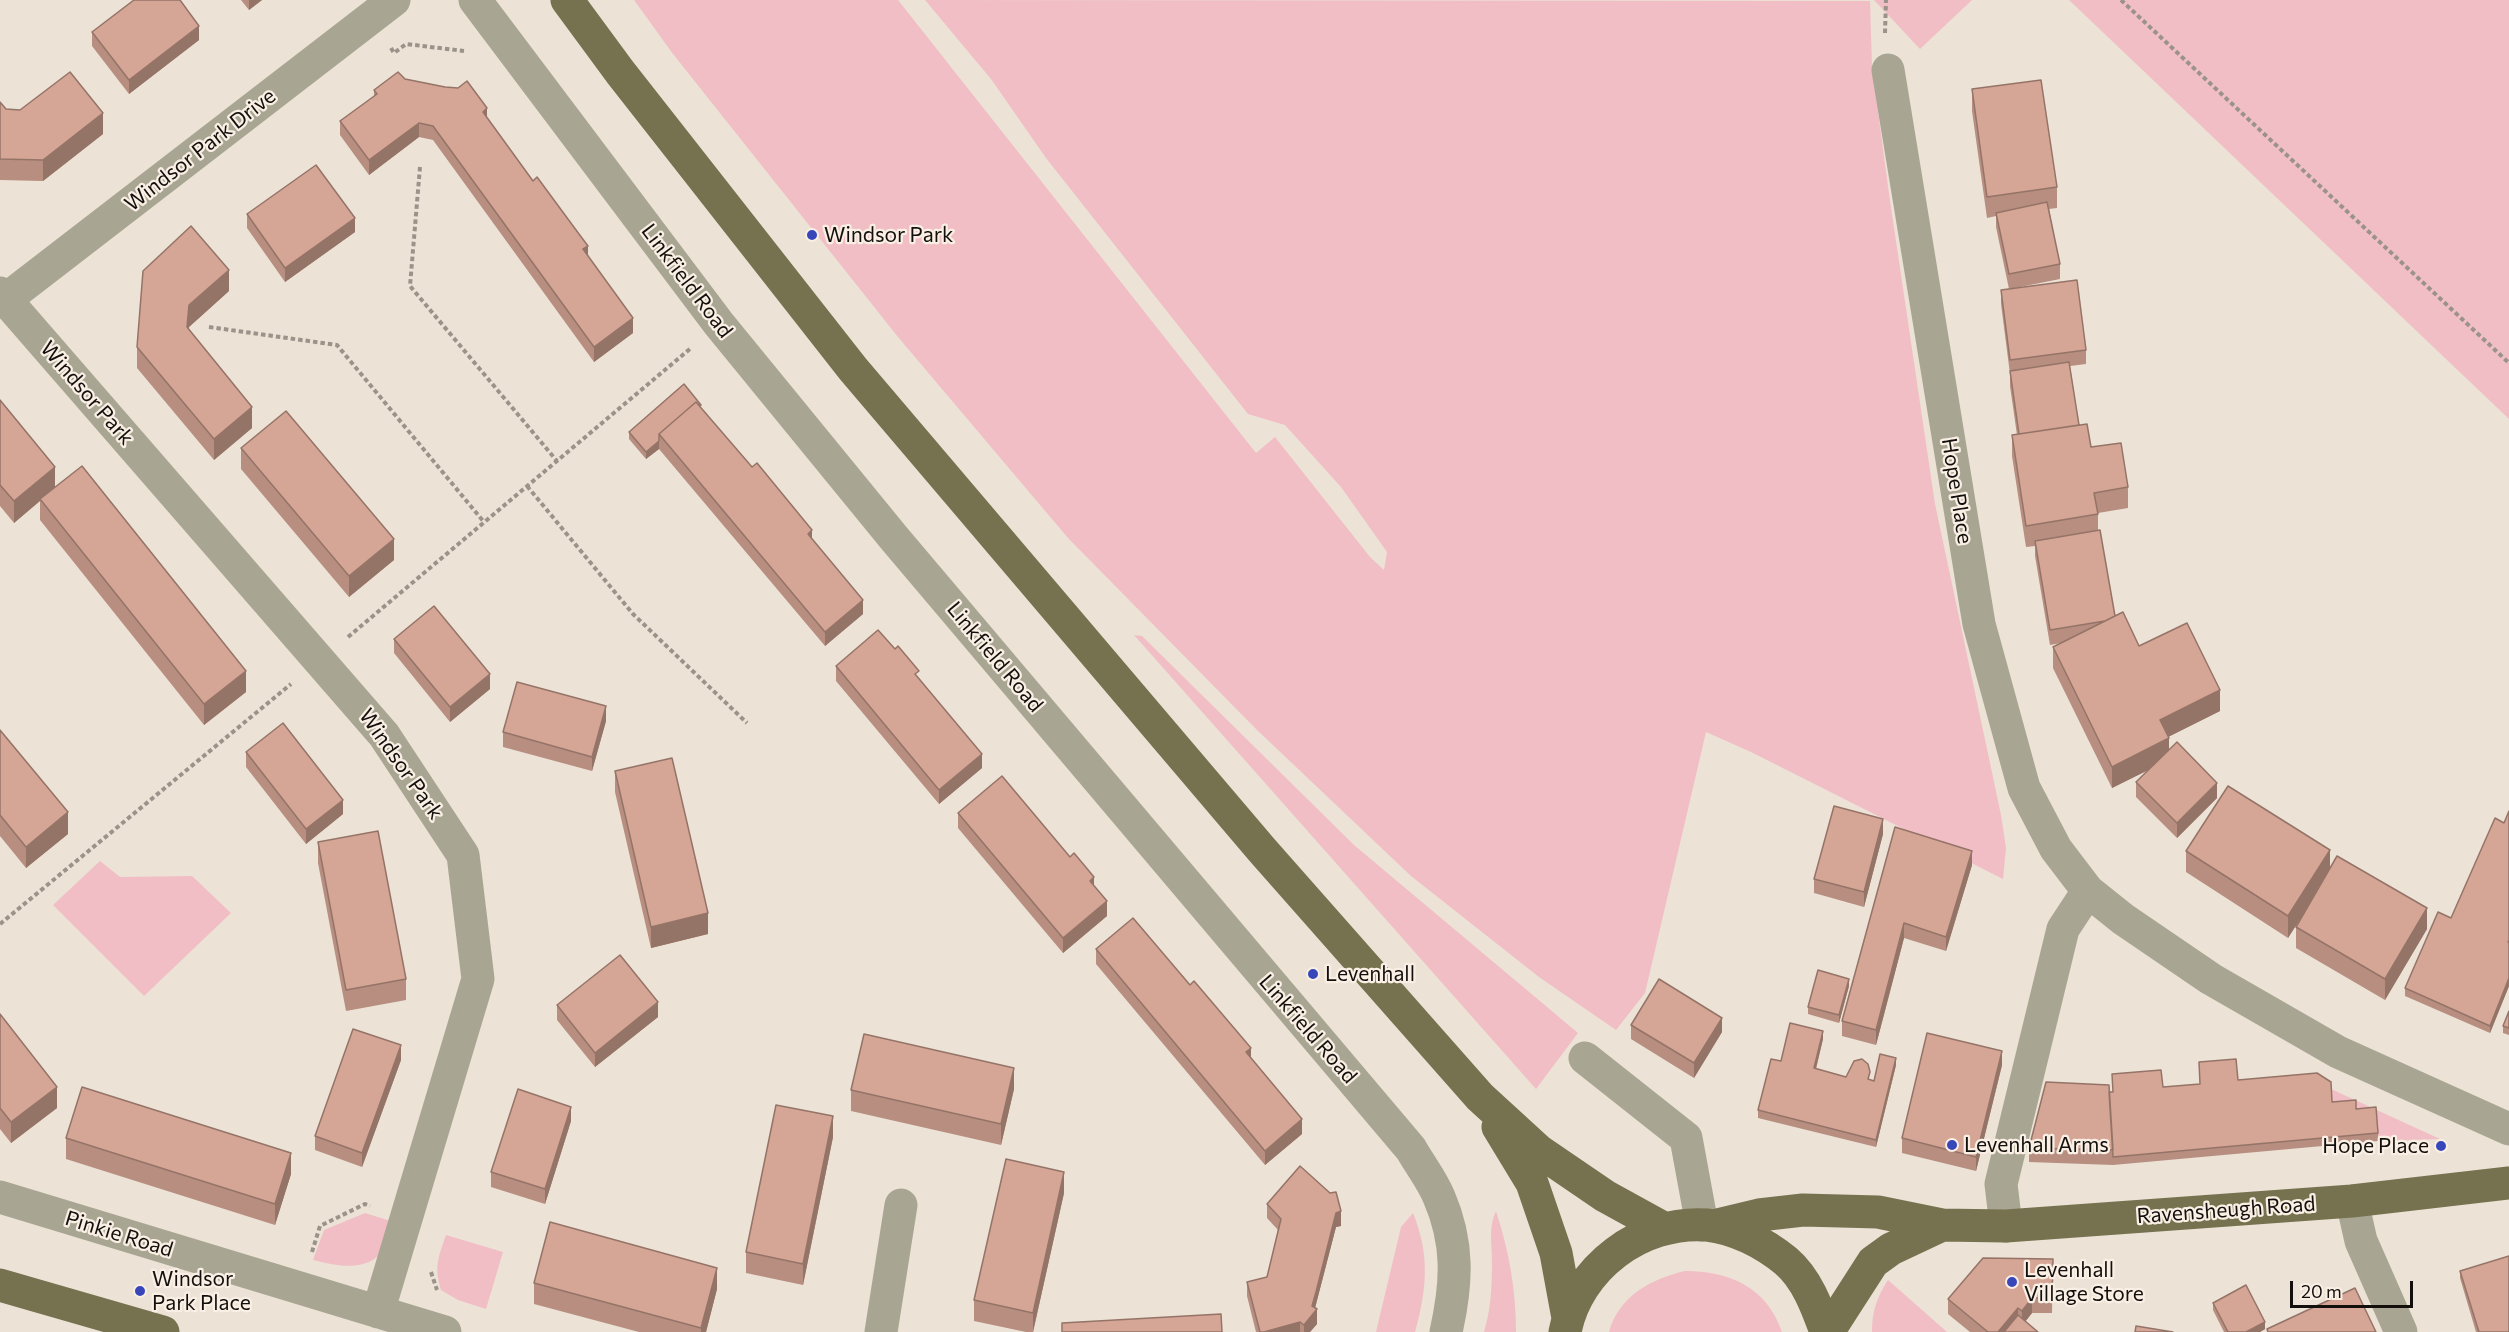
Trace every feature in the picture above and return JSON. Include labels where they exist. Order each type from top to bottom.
[{"type":"main road","points":[[567,0],[620,72],[853,369],[1255,841],[1480,1097],[1539,1151],[1605,1196],[1665,1229]]},
{"type":"main road","points":[[1480,1097],[1532,1183],[1556,1253],[1567,1325]]},
{"type":"main road","name":"Ravensheugh Road","points":[[1567,1325],[1582,1287],[1605,1260],[1632,1241],[1665,1229],[1707,1226],[1760,1215],[1803,1210],[1878,1212],[1941,1225],[2006,1226],[2352,1202],[2509,1183]]},
{"type":"main road","name":"Ravensheugh Road","points":[[1827,1332],[1873,1262],[1891,1249],[1941,1225]]},
{"type":"main road","points":[[1707,1226],[1752,1238],[1787,1262],[1812,1294],[1827,1332]]},
{"type":"main road","points":[[0,1285],[163,1332]]},
{"type":"street","name":"Windsor Park Drive","points":[[3,296],[394,0]]},
{"type":"street","name":"Linkfield Road","points":[[474,0],[719,324],[894,538],[1411,1149],[1439,1195],[1454,1239],[1454,1297],[1446,1332]]},
{"type":"street","name":"Hope Place","points":[[1888,70],[1979,624],[2024,788],[2056,849],[2088,891],[2123,919],[2211,979],[2338,1052],[2509,1129]]},
{"type":"street","name":"Windsor Park","points":[[3,296],[384,735],[463,855],[478,979],[378,1312]]},
{"type":"street","points":[[2006,1226],[2001,1184],[2057,953],[2063,930],[2088,891]]},
{"type":"street","points":[[1586,1058],[1686,1138],[1707,1226]]},
{"type":"street","name":"Pinkie Road","points":[[0,1197],[445,1332]]},
{"type":"street","points":[[2352,1202],[2361,1242],[2401,1332]]},
{"type":"street","points":[[881,1332],[901,1205]]},
{"type":"path","points":[[2121,0],[2509,363]]},
{"type":"path","points":[[369,20],[394,53],[406,44],[465,51]]},
{"type":"path","points":[[420,167],[410,286],[557,461]]},
{"type":"path","points":[[0,924],[321,660],[719,324]]},
{"type":"path","points":[[209,327],[337,345],[484,522]]},
{"type":"path","points":[[527,486],[633,614],[747,723]]},
{"type":"path","points":[[310,1258],[320,1226],[365,1204],[407,1217]]},
{"type":"path","points":[[431,1266],[431,1273],[438,1291]]},
{"type":"shaded area","points":[[634,0],[898,0],[1256,453],[1275,437],[1370,557],[1384,570],[1387,552],[1341,487],[1285,425],[1248,414],[1046,158],[991,79],[925,0],[1870,1],[1872,66],[1935,504],[2001,815],[2006,848],[2003,879],[1751,752],[1706,732],[1645,993],[1616,1030],[1539,977],[1411,876],[1256,729],[1068,538],[898,337],[673,54]]},
{"type":"shaded area","points":[[1874,0],[1972,0],[1920,49]]},
{"type":"shaded area","points":[[2069,0],[2509,0],[2509,419]]},
{"type":"shaded area","points":[[1134,635],[1142,636],[1354,845],[1578,1033],[1536,1089]]},
{"type":"shaded area","points":[[100,861],[120,877],[192,876],[231,913],[144,996],[53,905]]},
{"type":"shaded area","points":[[2331,1089],[2440,1139],[2378,1141],[2376,1115],[2332,1109]]},
{"type":"shaded area","points":[[1496,1211],[1511,1271],[1516,1332],[1484,1332],[1491,1297],[1491,1230]]},
{"type":"shaded area","points":[[365,1213],[397,1223],[386,1246],[377,1257],[370,1262],[352,1266],[313,1260],[324,1230]]},
{"type":"shaded area","points":[[1413,1213],[1422,1243],[1425,1272],[1422,1301],[1415,1332],[1376,1332],[1401,1227]]},
{"type":"shaded area","points":[[446,1235],[503,1252],[486,1309],[458,1300],[441,1290],[438,1262]]},
{"type":"shaded area","points":[[1685,1271],[1717,1274],[1744,1285],[1767,1303],[1782,1332],[1609,1332],[1620,1308],[1628,1299],[1649,1284]]},
{"type":"shaded area","points":[[1888,1280],[1947,1332],[1872,1332],[1876,1304]]},
{"type":"building","points":[[134,0],[180,0],[199,26],[129,80],[92,32]]},
{"type":"building","points":[[70,72],[103,113],[43,160],[0,159],[0,102],[6,109],[20,110]]},
{"type":"building","points":[[398,72],[405,79],[445,87],[458,88],[467,81],[487,108],[483,112],[533,181],[537,177],[588,246],[583,249],[633,318],[594,347],[433,126],[419,123],[369,160],[340,121],[377,94],[374,90]]},
{"type":"building","points":[[2041,80],[2057,187],[1987,197],[1972,89]]},
{"type":"building","points":[[316,165],[355,218],[285,268],[247,214]]},
{"type":"building","points":[[2047,202],[2060,264],[2009,274],[1996,213]]},
{"type":"building","points":[[191,226],[229,270],[189,305],[187,327],[252,407],[214,439],[137,347],[143,271]]},
{"type":"building","points":[[2077,280],[2086,350],[2010,360],[2001,290]]},
{"type":"building","points":[[2069,362],[2079,425],[2019,434],[2010,371]]},
{"type":"building","points":[[684,384],[701,405],[696,402],[659,434],[659,441],[646,452],[629,432]]},
{"type":"building","points":[[0,400],[55,467],[14,501],[0,485]]},
{"type":"building","points":[[696,402],[752,467],[757,463],[812,530],[808,534],[863,600],[825,632],[659,434]]},
{"type":"building","points":[[286,411],[394,539],[349,576],[241,448]]},
{"type":"building","points":[[2087,424],[2091,447],[2121,443],[2128,487],[2094,493],[2098,514],[2026,526],[2012,435]]},
{"type":"building","points":[[82,466],[246,671],[204,704],[40,499]]},
{"type":"building","points":[[2100,530],[2115,616],[2105,621],[2050,630],[2035,541]]},
{"type":"building","points":[[434,606],[490,674],[450,707],[394,639]]},
{"type":"building","points":[[2123,612],[2139,646],[2187,623],[2220,690],[2160,720],[2169,738],[2112,767],[2053,647]]},
{"type":"building","points":[[878,630],[895,649],[898,646],[919,671],[915,674],[982,754],[939,790],[836,666]]},
{"type":"building","points":[[517,682],[606,706],[592,757],[503,732]]},
{"type":"building","points":[[283,723],[343,800],[306,829],[246,752]]},
{"type":"building","points":[[0,730],[68,812],[26,847],[0,815]]},
{"type":"building","points":[[2177,742],[2217,783],[2177,823],[2136,782]]},
{"type":"building","points":[[672,758],[708,913],[651,927],[615,771]]},
{"type":"building","points":[[1002,776],[1070,857],[1074,853],[1094,877],[1090,881],[1107,901],[1063,938],[958,813]]},
{"type":"building","points":[[2228,786],[2330,850],[2288,916],[2186,851]]},
{"type":"building","points":[[1834,806],[1883,819],[1864,892],[1814,879]]},
{"type":"building","points":[[2509,811],[2509,978],[2490,1026],[2405,988],[2438,912],[2451,918],[2495,818],[2504,823]]},
{"type":"building","points":[[1895,827],[1972,851],[1946,937],[1904,923],[1876,1030],[1842,1021]]},
{"type":"building","points":[[378,831],[406,979],[346,990],[318,842]]},
{"type":"building","points":[[2337,856],[2427,908],[2385,979],[2296,927]]},
{"type":"building","points":[[1133,918],[1190,985],[1194,981],[1251,1048],[1246,1052],[1302,1119],[1265,1151],[1096,949]]},
{"type":"building","points":[[620,955],[658,1002],[595,1053],[557,1005]]},
{"type":"building","points":[[1818,970],[1849,979],[1839,1015],[1808,1007]]},
{"type":"building","points":[[1659,979],[1722,1018],[1694,1063],[1631,1025]]},
{"type":"building","points":[[2509,1011],[2509,1028],[2503,1026]]},
{"type":"building","points":[[0,1014],[57,1087],[11,1122],[0,1108]]},
{"type":"building","points":[[1790,1023],[1823,1031],[1814,1068],[1846,1077],[1854,1061],[1862,1059],[1868,1064],[1870,1072],[1868,1079],[1874,1081],[1880,1054],[1896,1058],[1876,1140],[1758,1110],[1771,1059],[1781,1061]]},
{"type":"building","points":[[353,1029],[401,1045],[362,1153],[315,1136]]},
{"type":"building","points":[[1927,1033],[2002,1051],[1976,1157],[1902,1138]]},
{"type":"building","points":[[864,1034],[1014,1068],[1001,1124],[851,1090]]},
{"type":"building","points":[[2236,1059],[2238,1080],[2317,1073],[2331,1082],[2332,1102],[2356,1100],[2356,1109],[2376,1107],[2378,1133],[2113,1157],[2109,1092],[2113,1092],[2112,1074],[2161,1070],[2163,1087],[2200,1084],[2199,1062]]},
{"type":"building","points":[[2046,1082],[2109,1085],[2113,1150],[2029,1148]]},
{"type":"building","points":[[82,1087],[291,1153],[275,1204],[66,1138]]},
{"type":"building","points":[[518,1089],[571,1107],[545,1189],[491,1172]]},
{"type":"building","points":[[776,1105],[833,1116],[803,1264],[746,1252]]},
{"type":"building","points":[[1006,1159],[1064,1172],[1033,1313],[974,1300]]},
{"type":"building","points":[[1300,1166],[1330,1193],[1336,1192],[1341,1211],[1336,1213],[1312,1306],[1317,1309],[1304,1325],[1300,1322],[1260,1332],[1247,1282],[1267,1277],[1281,1219],[1267,1204]]},
{"type":"building","points":[[550,1222],[717,1268],[701,1328],[534,1283]]},
{"type":"building","points":[[2509,1256],[2509,1332],[2479,1332],[2460,1271]]},
{"type":"building","points":[[1983,1258],[2053,1259],[2052,1298],[2032,1298],[2022,1311],[2018,1308],[1998,1332],[1988,1332],[1948,1299]]},
{"type":"building","points":[[2246,1285],[2265,1322],[2246,1332],[2228,1332],[2213,1303]]},
{"type":"building","points":[[2355,1288],[2376,1332],[2268,1332],[2267,1329]]},
{"type":"building","points":[[1221,1314],[1222,1332],[1062,1332],[1062,1323]]},
{"type":"building","points":[[2018,1315],[2038,1332],[2004,1332]]},
{"type":"building","points":[[2136,1326],[2173,1332],[2135,1332]]},
{"type":"place","name":"Windsor Park","points":[[812,235]]},
{"type":"place","name":"Levenhall","points":[[1313,974]]},
{"type":"place","name":"Levenhall Arms","points":[[1952,1145]]},
{"type":"place","name":"Hope Place","points":[[2441,1146]]},
{"type":"place","name":"Levenhall Village Store","points":[[2012,1282]]},
{"type":"place","name":"Windsor Park Place","points":[[140,1291]]}]
